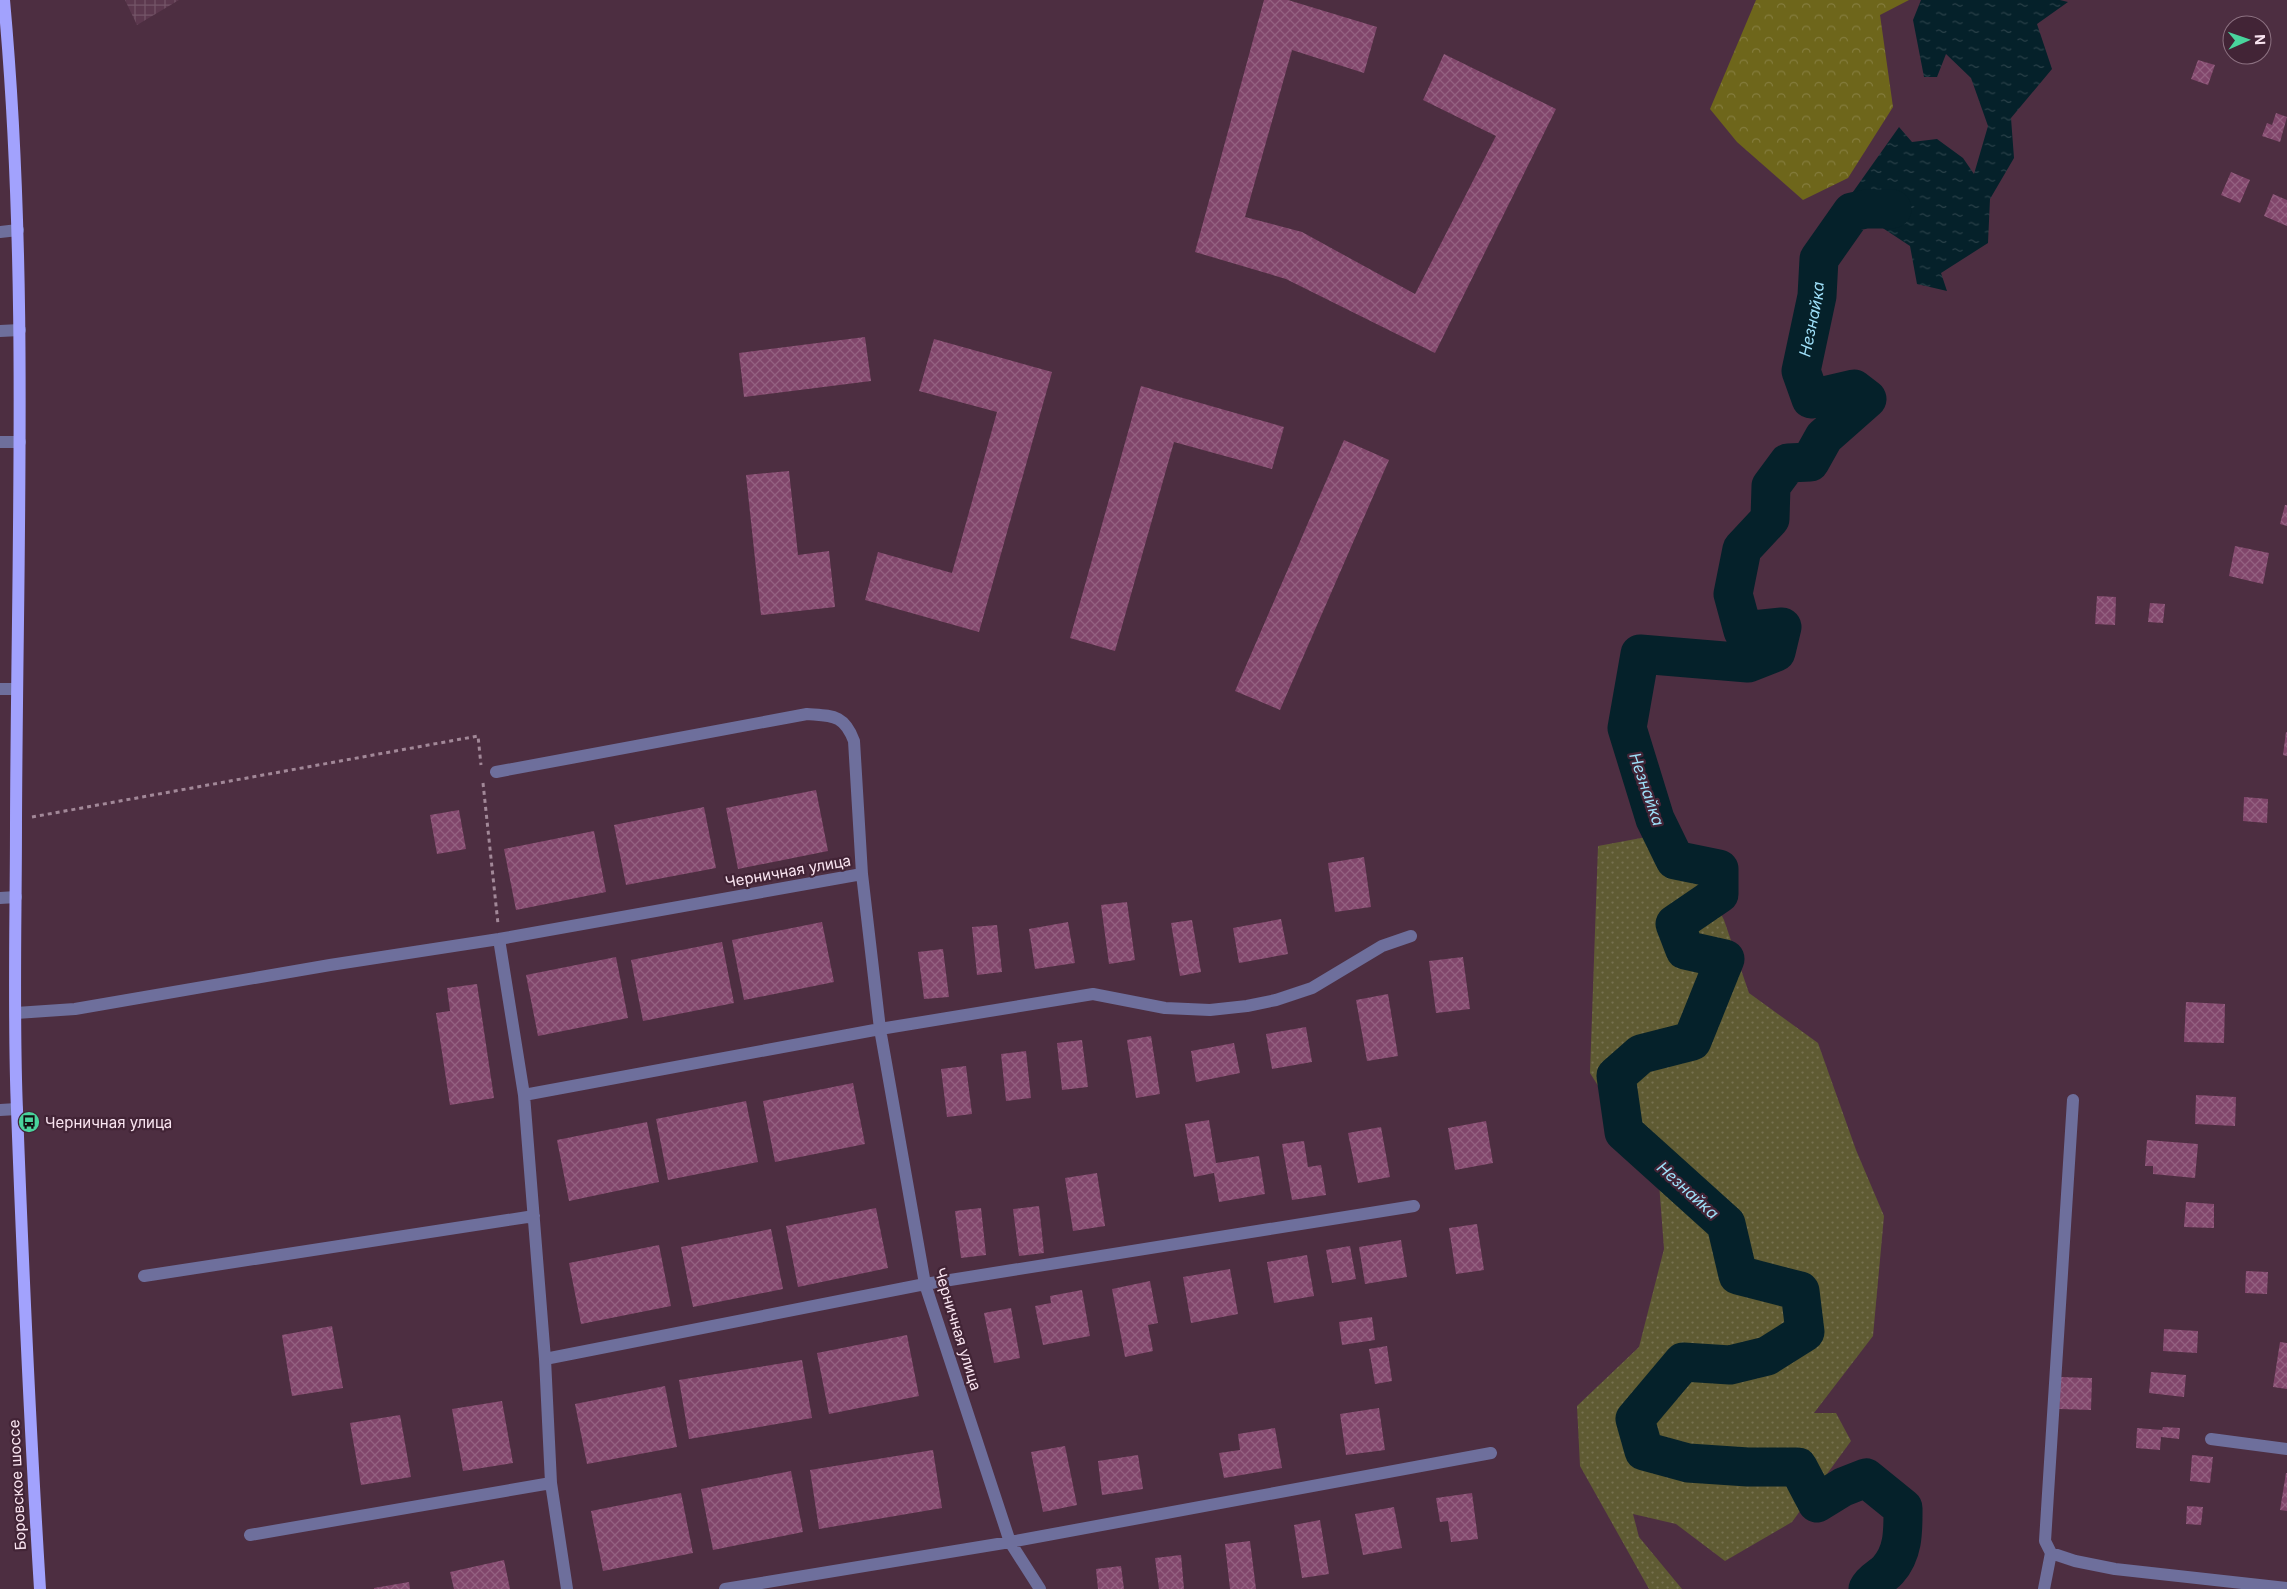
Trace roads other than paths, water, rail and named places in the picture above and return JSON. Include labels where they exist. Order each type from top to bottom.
[{"type":"main road","name":"Боровское шоссе","points":[[4,0],[18,230],[20,330],[16,821],[17,1109],[31,1442],[40,1589]]},
{"type":"street","points":[[0,232],[18,230]]},
{"type":"street","points":[[0,331],[20,330]]},
{"type":"street","points":[[0,442],[20,442]]},
{"type":"street","points":[[0,688],[17,689]]},
{"type":"street","points":[[496,772],[784,717],[807,714],[838,718],[849,728],[854,741],[862,874]]},
{"type":"street","name":"Черничная улица","points":[[16,1013],[75,1009],[330,965],[499,939],[862,874],[880,1029],[925,1284],[1010,1542],[1040,1589]]},
{"type":"street","points":[[0,898],[16,898]]},
{"type":"street","points":[[524,1096],[880,1029],[1093,994],[1165,1008],[1210,1010],[1247,1006],[1276,1000],[1312,988],[1382,946],[1412,936]]},
{"type":"street","points":[[499,939],[524,1096],[545,1359],[551,1483],[567,1589]]},
{"type":"street","points":[[2044,1589],[2051,1553],[2045,1540],[2073,1100]]},
{"type":"street","points":[[0,1110],[17,1109]]},
{"type":"street","points":[[545,1359],[925,1284],[1414,1206]]},
{"type":"street","points":[[144,1276],[534,1216]]},
{"type":"street","points":[[2211,1438],[2287,1449]]},
{"type":"street","points":[[726,1589],[1010,1542],[1491,1453]]},
{"type":"street","points":[[250,1535],[551,1483]]},
{"type":"street","points":[[2051,1553],[2075,1562],[2287,1588]]},
{"type":"water","points":[[1921,0],[2060,0],[2068,2],[2037,24],[2052,69],[2011,118],[2014,158],[1990,199],[1988,243],[1941,273],[1947,291],[1917,284],[1910,246],[1872,221],[1845,222],[1838,213],[1899,127],[1912,142],[1937,139],[1963,158],[1974,174],[1988,126],[1971,78],[1946,54],[1937,77],[1924,77],[1913,20]]},
{"type":"waterway","name":"Незнайка","points":[[1868,1589],[1872,1583],[1888,1570],[1897,1556],[1902,1540],[1903,1508],[1866,1478],[1843,1487],[1817,1503],[1798,1467],[1748,1467],[1688,1463],[1644,1451],[1635,1419],[1683,1362],[1730,1365],[1767,1356],[1805,1332],[1800,1291],[1738,1275],[1726,1224],[1624,1132],[1616,1076],[1641,1054],[1692,1041],[1725,959],[1685,950],[1675,924],[1719,894],[1719,869],[1675,860],[1655,819],[1627,728],[1640,654],[1748,663],[1776,652],[1782,627],[1743,631],[1733,594],[1742,549],[1770,519],[1771,486],[1788,463],[1810,462],[1824,437],[1867,399],[1854,389],[1811,399],[1801,371],[1817,296],[1819,259],[1852,212],[1866,209],[1892,209]]},
{"type":"place","name":"Черничная улица","points":[[29,1122]]}]
